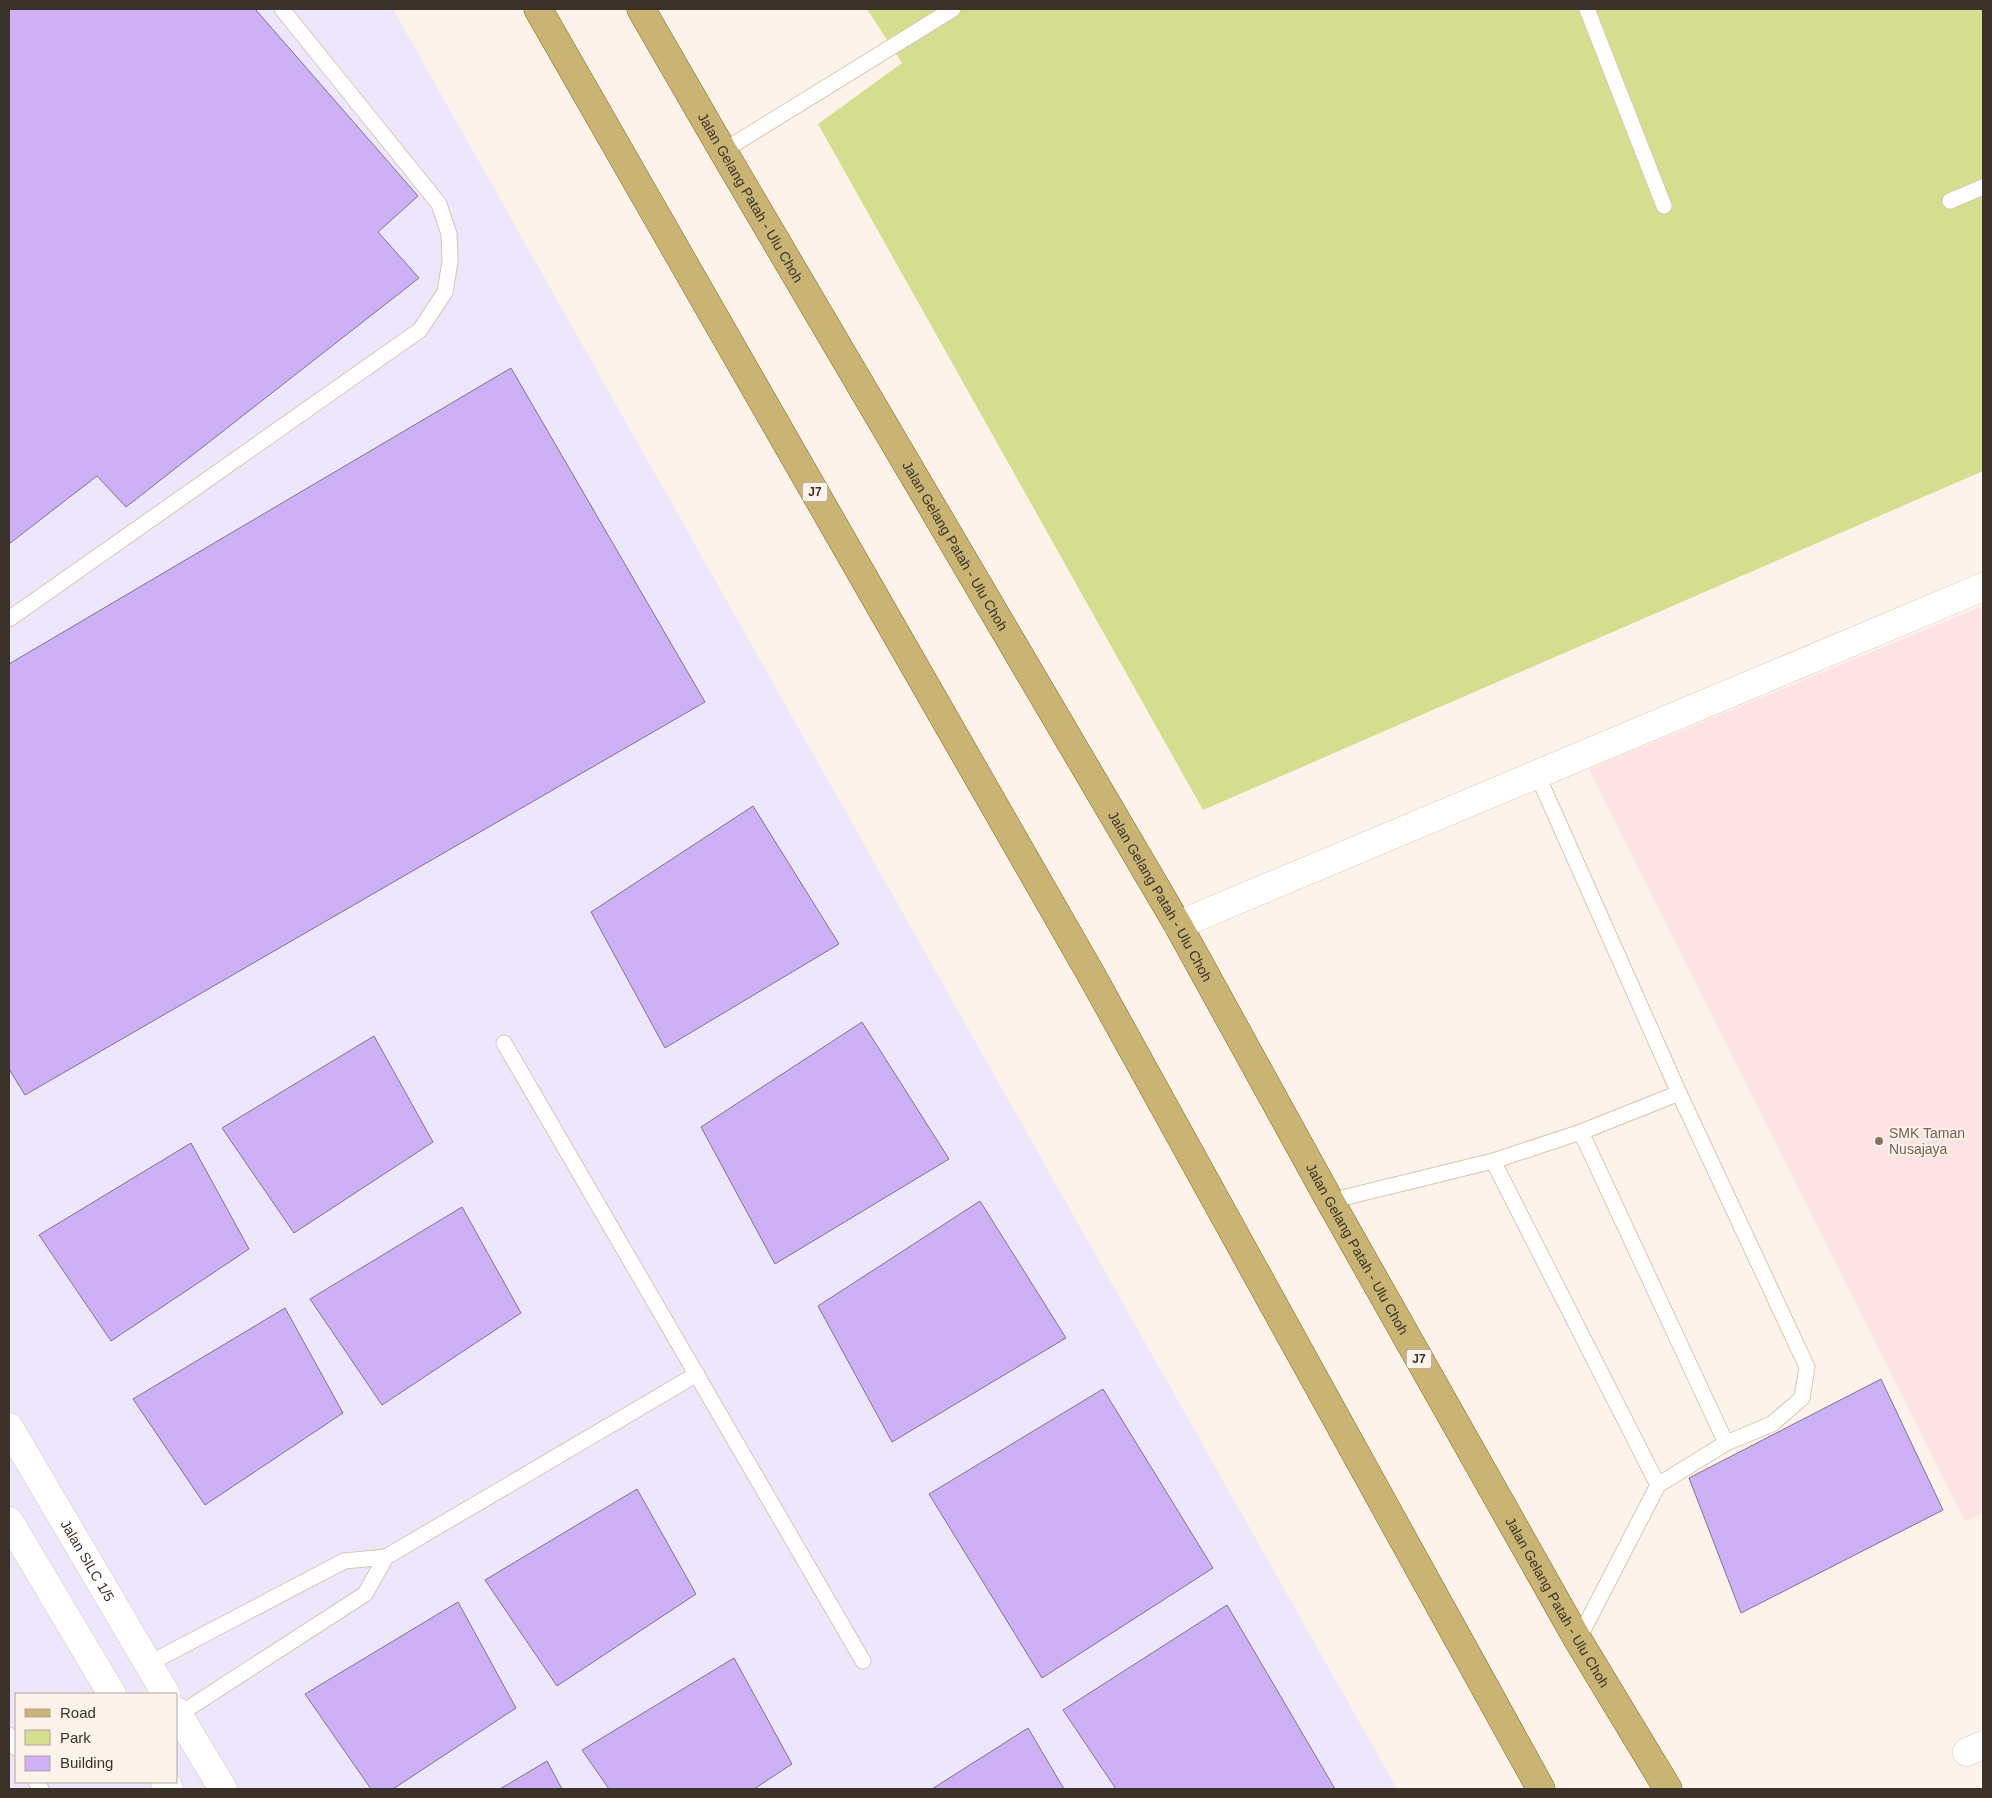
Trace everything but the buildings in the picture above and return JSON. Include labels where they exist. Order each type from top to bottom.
[{"type":"main road","name":"J7","points":[[538,9],[1092,976],[1541,1789]]},
{"type":"main road","name":"Jalan Gelang Patah - Ulu Choh","points":[[641,9],[722,151],[1178,925],[1330,1201],[1578,1640],[1668,1789]]},
{"type":"street","points":[[1178,925],[1983,587]]},
{"type":"street","name":"Jalan SILC 1/5","points":[[9,1426],[166,1693]]},
{"type":"street","points":[[9,1521],[111,1693]]},
{"type":"street","name":"Jalan SILC 1/5","points":[[178,1714],[223,1789]]},
{"type":"lane","points":[[9,619],[420,330],[445,292],[450,262],[449,234],[439,204],[282,9]]},
{"type":"lane","points":[[722,151],[954,9]]},
{"type":"lane","points":[[1587,9],[1664,206]]},
{"type":"lane","points":[[1950,201],[1983,187]]},
{"type":"lane","points":[[1537,774],[1679,1092],[1807,1367],[1802,1398],[1772,1424],[1726,1443],[1658,1485],[1578,1640]]},
{"type":"lane","points":[[504,1043],[863,1661]]},
{"type":"lane","points":[[1330,1201],[1493,1162],[1581,1132],[1679,1092]]},
{"type":"lane","points":[[1581,1132],[1726,1443]]},
{"type":"lane","points":[[1493,1162],[1658,1485]]},
{"type":"lane","points":[[148,1664],[344,1562],[386,1557],[697,1374]]},
{"type":"lane","points":[[178,1705],[365,1594],[386,1557]]},
{"type":"lane","points":[[9,1735],[15,1746]]},
{"type":"shaded area","points":[[9,9],[393,9],[1397,1789],[9,1789]]},
{"type":"shaded area","name":"SMK Taman Nusajaya","points":[[1983,606],[1983,1513],[1965,1521],[1589,769]]},
{"type":"green space","points":[[867,9],[1983,9],[1983,471],[1203,810],[818,124],[902,63]]},
{"type":"place","name":"SMK Taman Nusajaya","points":[[1879,1141]]}]
